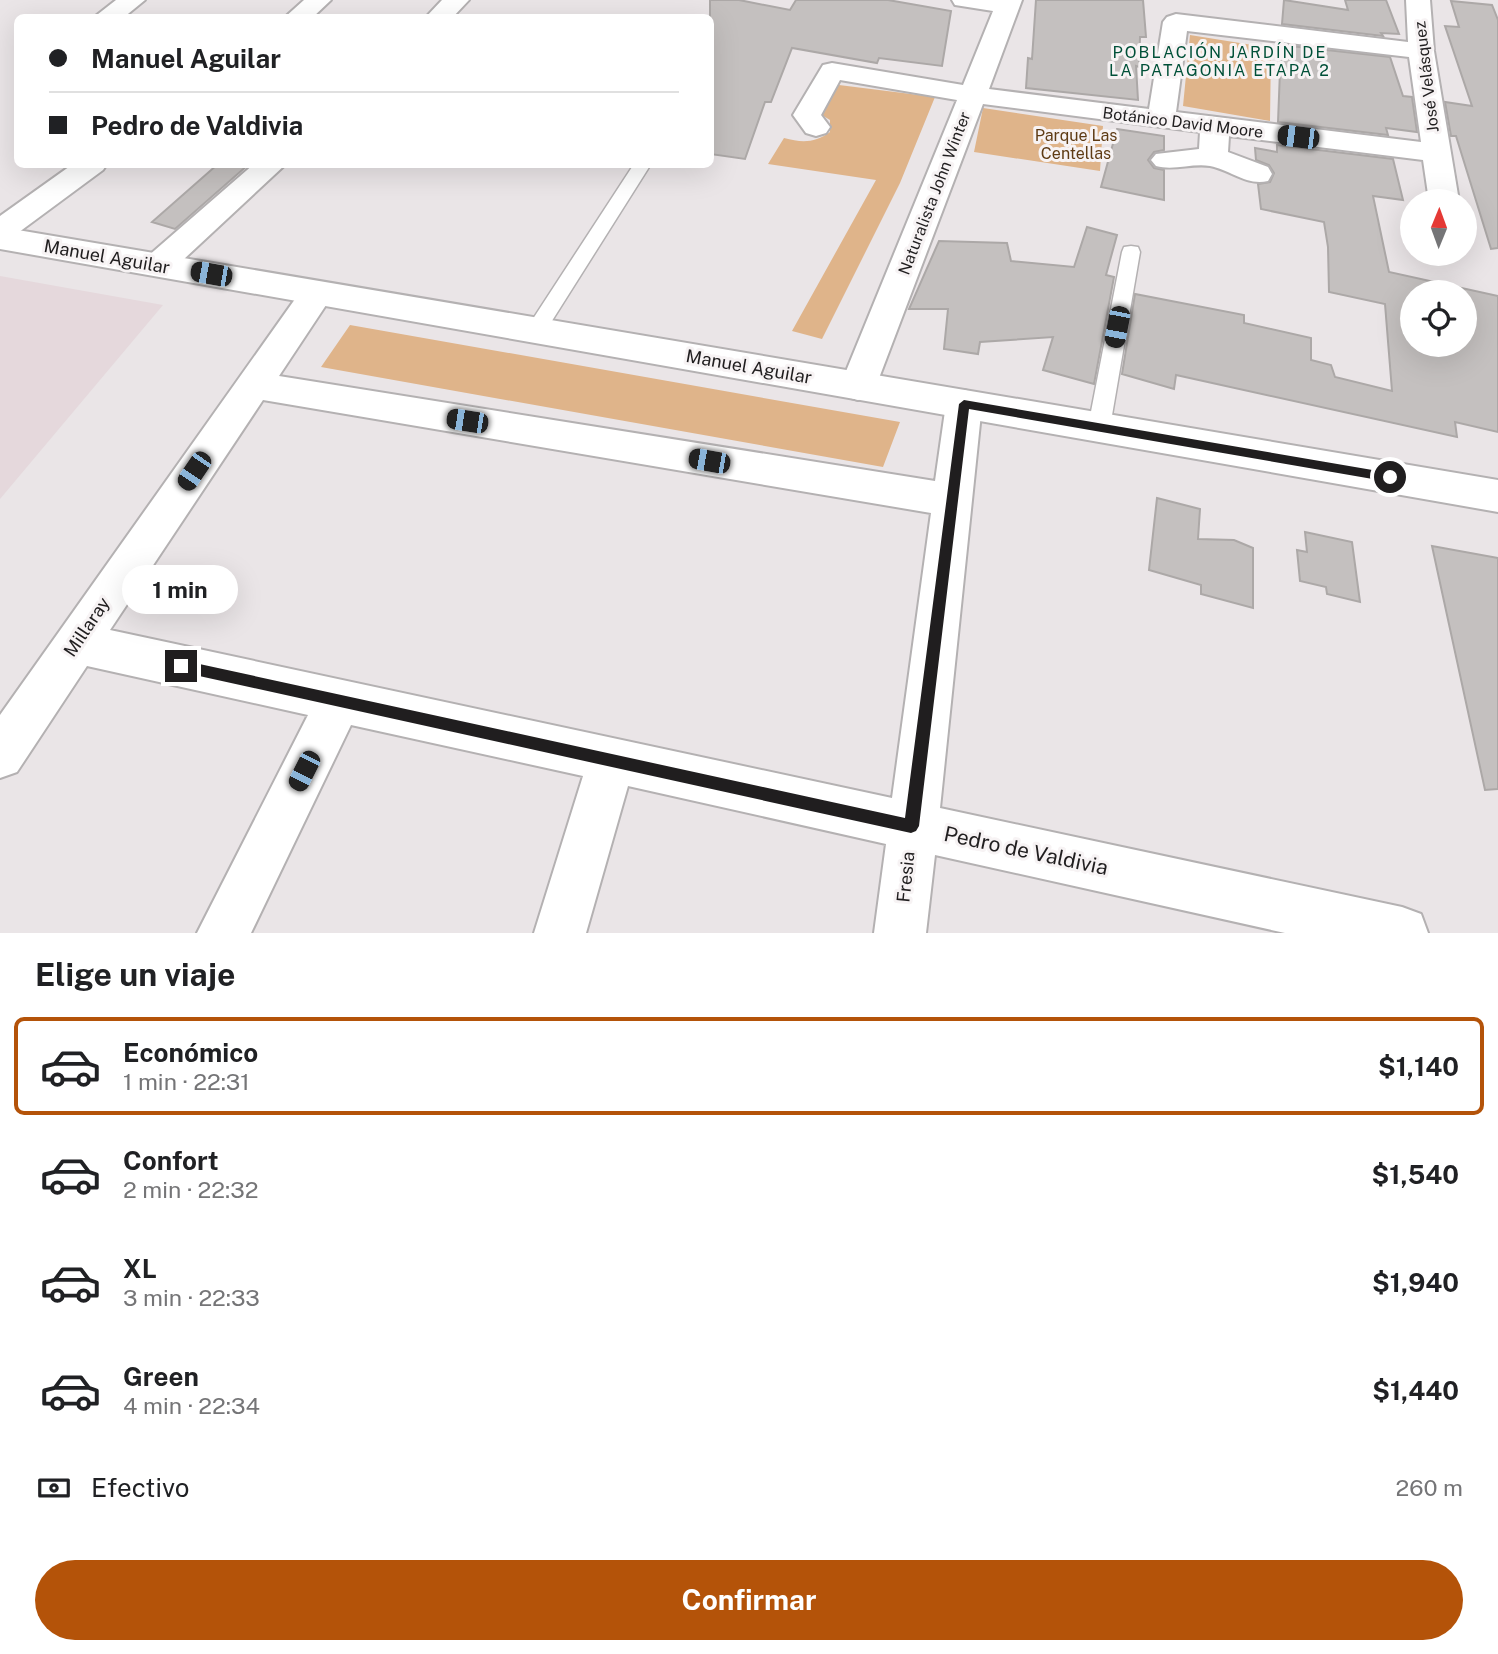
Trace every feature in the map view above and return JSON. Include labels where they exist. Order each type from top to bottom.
[{"type":"street","points":[[111,14],[133,0]]},
{"type":"street","points":[[301,14],[319,0]]},
{"type":"street","points":[[441,14],[457,0]]},
{"type":"street","points":[[964,0],[1009,3]]},
{"type":"street","name":"José Velásquez","points":[[1418,0],[1421,51],[1442,189]]},
{"type":"street","name":"Naturalista John Winter","points":[[858,386],[1009,3]]},
{"type":"street","points":[[1161,119],[1177,22],[1421,51]]},
{"type":"street","name":"Botánico David Moore","points":[[816,127],[807,115],[832,71],[973,94],[1215,127],[1435,153]]},
{"type":"street","points":[[1213,157],[1215,127]]},
{"type":"street","points":[[1166,160],[1213,157],[1257,174]]},
{"type":"street","points":[[0,231],[87,168]]},
{"type":"street","points":[[158,265],[267,168]]},
{"type":"street","name":"Manuel Aguilar","points":[[0,238],[1498,496]]},
{"type":"street","name":"Millaray","points":[[0,755],[317,293]]},
{"type":"street","points":[[253,385],[951,500]]},
{"type":"street","name":"Fresia","points":[[900,933],[964,404]]},
{"type":"street","name":"Pedro de Valdivia","points":[[76,643],[911,826],[1244,916],[1402,933]]},
{"type":"street","points":[[223,933],[339,701]]},
{"type":"street","points":[[559,933],[612,761]]},
{"type":"lane","points":[[536,330],[640,168]]},
{"type":"lane","points":[[1099,427],[1131,252]]},
{"type":"shaded area","points":[[0,276],[163,305],[0,499]]},
{"type":"green space","points":[[1190,35],[1271,48],[1270,121],[1183,106]]},
{"type":"green space","points":[[831,84],[935,97],[900,183],[822,339],[792,331],[876,180],[768,164],[784,138],[808,141],[830,132],[830,120],[815,111]]},
{"type":"green space","name":"Parque Las Centellas","points":[[983,108],[1103,126],[1100,171],[974,152]]},
{"type":"green space","points":[[350,325],[900,422],[883,467],[321,367]]},
{"type":"building","points":[[710,0],[739,0],[790,10],[796,0],[888,0],[951,11],[942,66],[879,58],[877,63],[792,48],[771,102],[765,102],[745,159],[714,155],[714,14],[710,14]]},
{"type":"building","points":[[1036,0],[1143,0],[1146,37],[1140,37],[1139,67],[1136,66],[1138,100],[1026,88],[1028,58],[1032,59]]},
{"type":"building","points":[[1284,0],[1348,10],[1345,0],[1386,0],[1399,34],[1381,33],[1383,36],[1282,24]]},
{"type":"building","points":[[1451,1],[1492,5],[1498,20],[1498,248],[1491,249],[1477,204],[1477,189],[1472,189],[1456,136],[1451,136],[1445,102],[1472,106],[1445,26],[1459,27]]},
{"type":"building","points":[[1281,45],[1390,57],[1403,96],[1412,97],[1417,132],[1386,128],[1388,135],[1278,122]]},
{"type":"building","points":[[1117,129],[1164,136],[1164,150],[1154,152],[1148,160],[1154,168],[1164,170],[1164,200],[1101,187]]},
{"type":"building","points":[[1277,145],[1393,159],[1400,189],[1400,200],[1373,196],[1389,272],[1425,280],[1400,280],[1400,357],[1477,357],[1477,291],[1498,296],[1498,432],[1455,422],[1457,437],[1176,375],[1174,389],[1122,374],[1135,294],[1244,315],[1244,323],[1311,338],[1311,360],[1331,365],[1335,377],[1392,391],[1385,304],[1329,292],[1328,247],[1324,222],[1261,209],[1258,184],[1270,182],[1274,173],[1269,165],[1256,160],[1255,148],[1277,152]]},
{"type":"building","points":[[213,168],[244,168],[175,229],[152,222]]},
{"type":"building","points":[[1087,227],[1117,235],[1106,275],[1114,277],[1094,384],[1043,370],[1053,337],[980,342],[978,354],[944,349],[948,309],[909,309],[939,241],[1007,243],[1011,261],[1074,267]]},
{"type":"building","points":[[1157,498],[1200,509],[1198,539],[1234,540],[1253,548],[1253,608],[1201,594],[1201,585],[1149,570]]},
{"type":"building","points":[[1305,532],[1352,542],[1360,602],[1327,594],[1326,587],[1300,581],[1297,550],[1307,552]]},
{"type":"building","points":[[1432,546],[1498,558],[1498,789],[1485,790]]},
{"type":"district","name":"POBLACIÓN JARDÍN DE LA PATAGONIA ETAPA 2","points":[[1220,61]]},
{"type":"route","points":[[181,666],[911,826],[964,404],[1390,477]]}]
